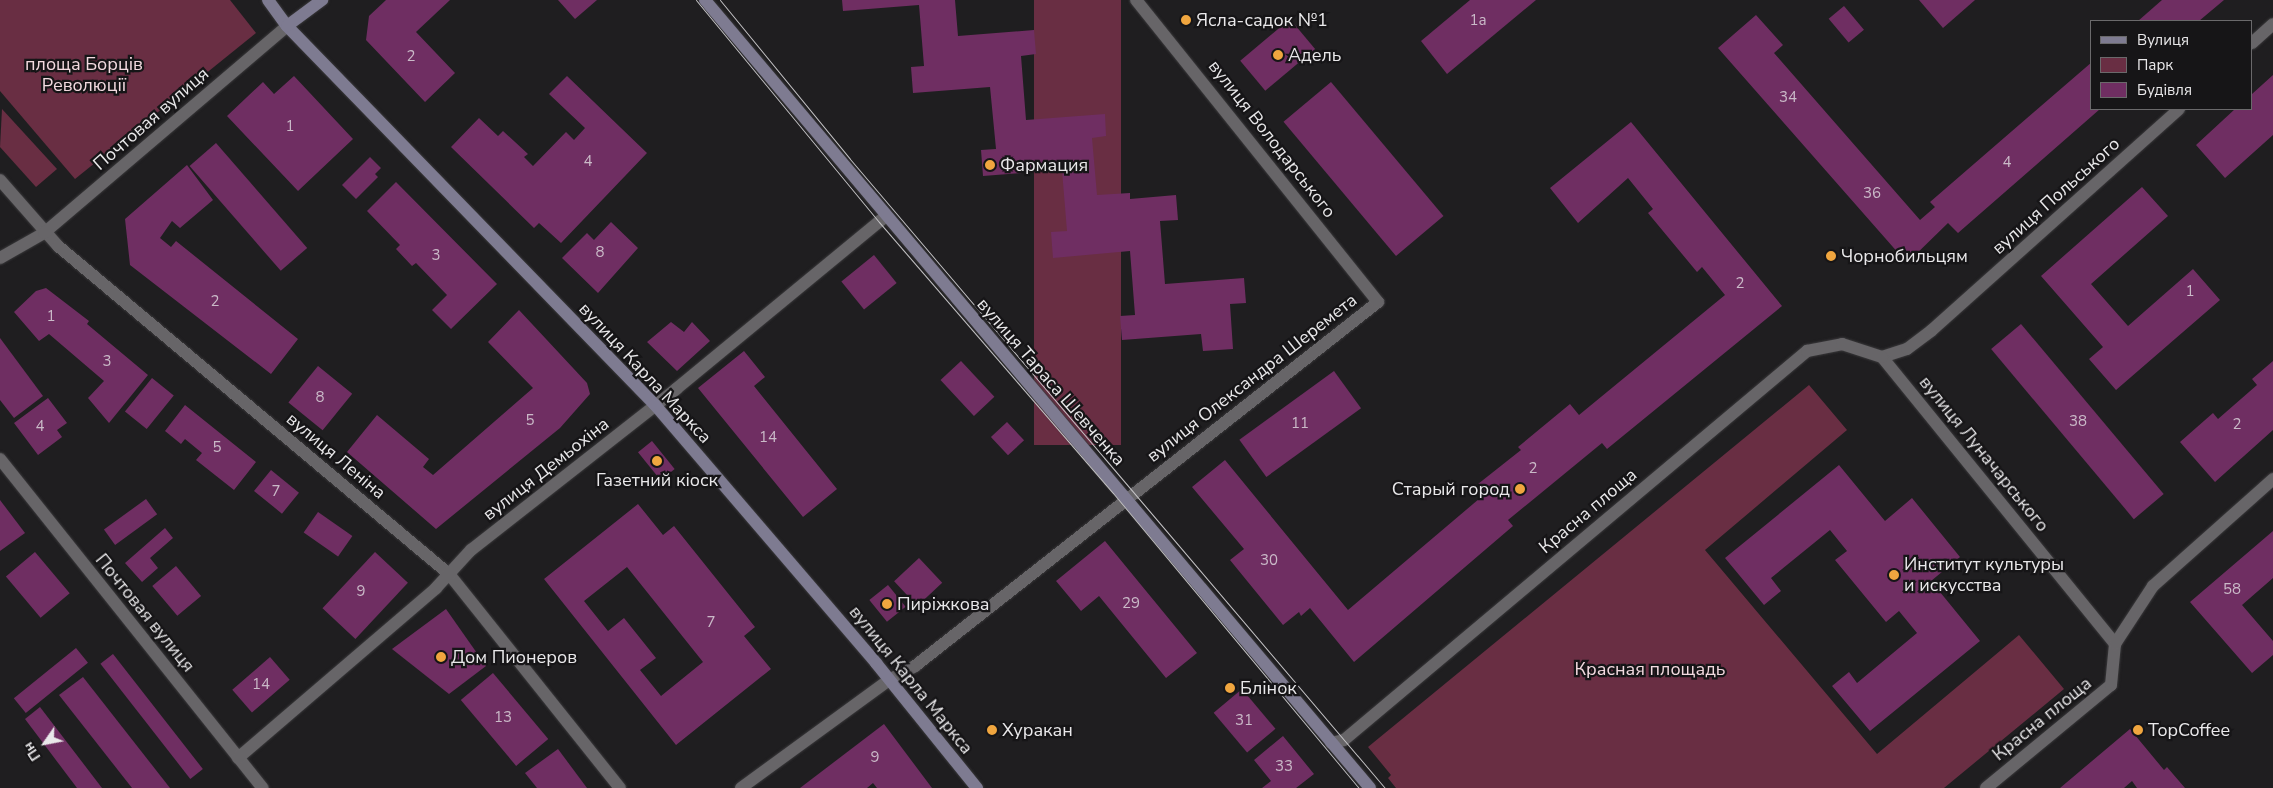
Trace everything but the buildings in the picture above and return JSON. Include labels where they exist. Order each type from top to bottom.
[{"type":"main road","name":"вулиця Карла Маркса","points":[[268,0],[287,26],[655,405],[889,680],[977,788]]},
{"type":"main road","name":"Почтовая вулиця","points":[[287,26],[322,0]]},
{"type":"main road","name":"вулиця Тараса Шевченка","points":[[705,0],[885,217],[1128,498],[1370,788]]},
{"type":"street","name":"вулиця Володарського","points":[[1136,0],[1378,302]]},
{"type":"street","points":[[2253,42],[2273,24]]},
{"type":"street","name":"Почтовая вулиця","points":[[0,258],[44,233],[287,26]]},
{"type":"street","name":"вулиця Польського","points":[[1882,357],[1907,349],[1932,330],[2178,110]]},
{"type":"street","name":"вулиця Леніна","points":[[0,180],[44,233],[449,574],[620,788]]},
{"type":"street","name":"вулиця Демьохіна","points":[[238,758],[449,574],[470,550],[655,405],[885,217]]},
{"type":"street","name":"вулиця Олександра Шеремета","points":[[741,788],[889,680],[915,666],[1378,302]]},
{"type":"street","name":"Красна площа","points":[[1331,743],[1344,740],[1807,351],[1842,344],[1882,357]]},
{"type":"street","name":"вулиця Луначарського","points":[[1882,357],[2115,644]]},
{"type":"street","name":"Почтовая вулиця","points":[[0,459],[263,788]]},
{"type":"street","points":[[2115,644],[2153,586],[2273,479]]},
{"type":"street","name":"Красна площа","points":[[1986,788],[2111,686],[2115,644]]},
{"type":"green space","name":"площа Борців Революції","points":[[0,0],[230,0],[256,33],[75,179],[0,91]]},
{"type":"green space","points":[[1034,0],[1121,0],[1121,445],[1034,445]]},
{"type":"green space","points":[[2,109],[57,169],[36,187],[0,147]]},
{"type":"green space","name":"Красная площадь","points":[[1809,385],[1847,430],[1705,550],[1877,754],[2019,635],[2064,689],[1944,788],[1396,788],[1388,778],[1391,775],[1368,747]]},
{"type":"tram line","points":[[696,0],[879,222],[1113,493],[1359,788]]},
{"type":"tram line","points":[[720,0],[850,159],[1385,788]]},
{"type":"place","name":"Ясла-садок №1","points":[[1186,20]]},
{"type":"place","name":"Адель","points":[[1278,55]]},
{"type":"place","name":"Фармация","points":[[990,165]]},
{"type":"place","name":"Чорнобильцям","points":[[1831,256]]},
{"type":"place","name":"Газетний кіоск","points":[[657,461]]},
{"type":"place","name":"Старый город","points":[[1520,489]]},
{"type":"place","name":"Институт культуры и искусства","points":[[1894,575]]},
{"type":"place","name":"Пиріжкова","points":[[887,604]]},
{"type":"place","name":"Дом Пионеров","points":[[441,657]]},
{"type":"place","name":"Блінок","points":[[1230,688]]},
{"type":"place","name":"Хуракан","points":[[992,730]]},
{"type":"place","name":"TopCoffee","points":[[2138,730]]}]
